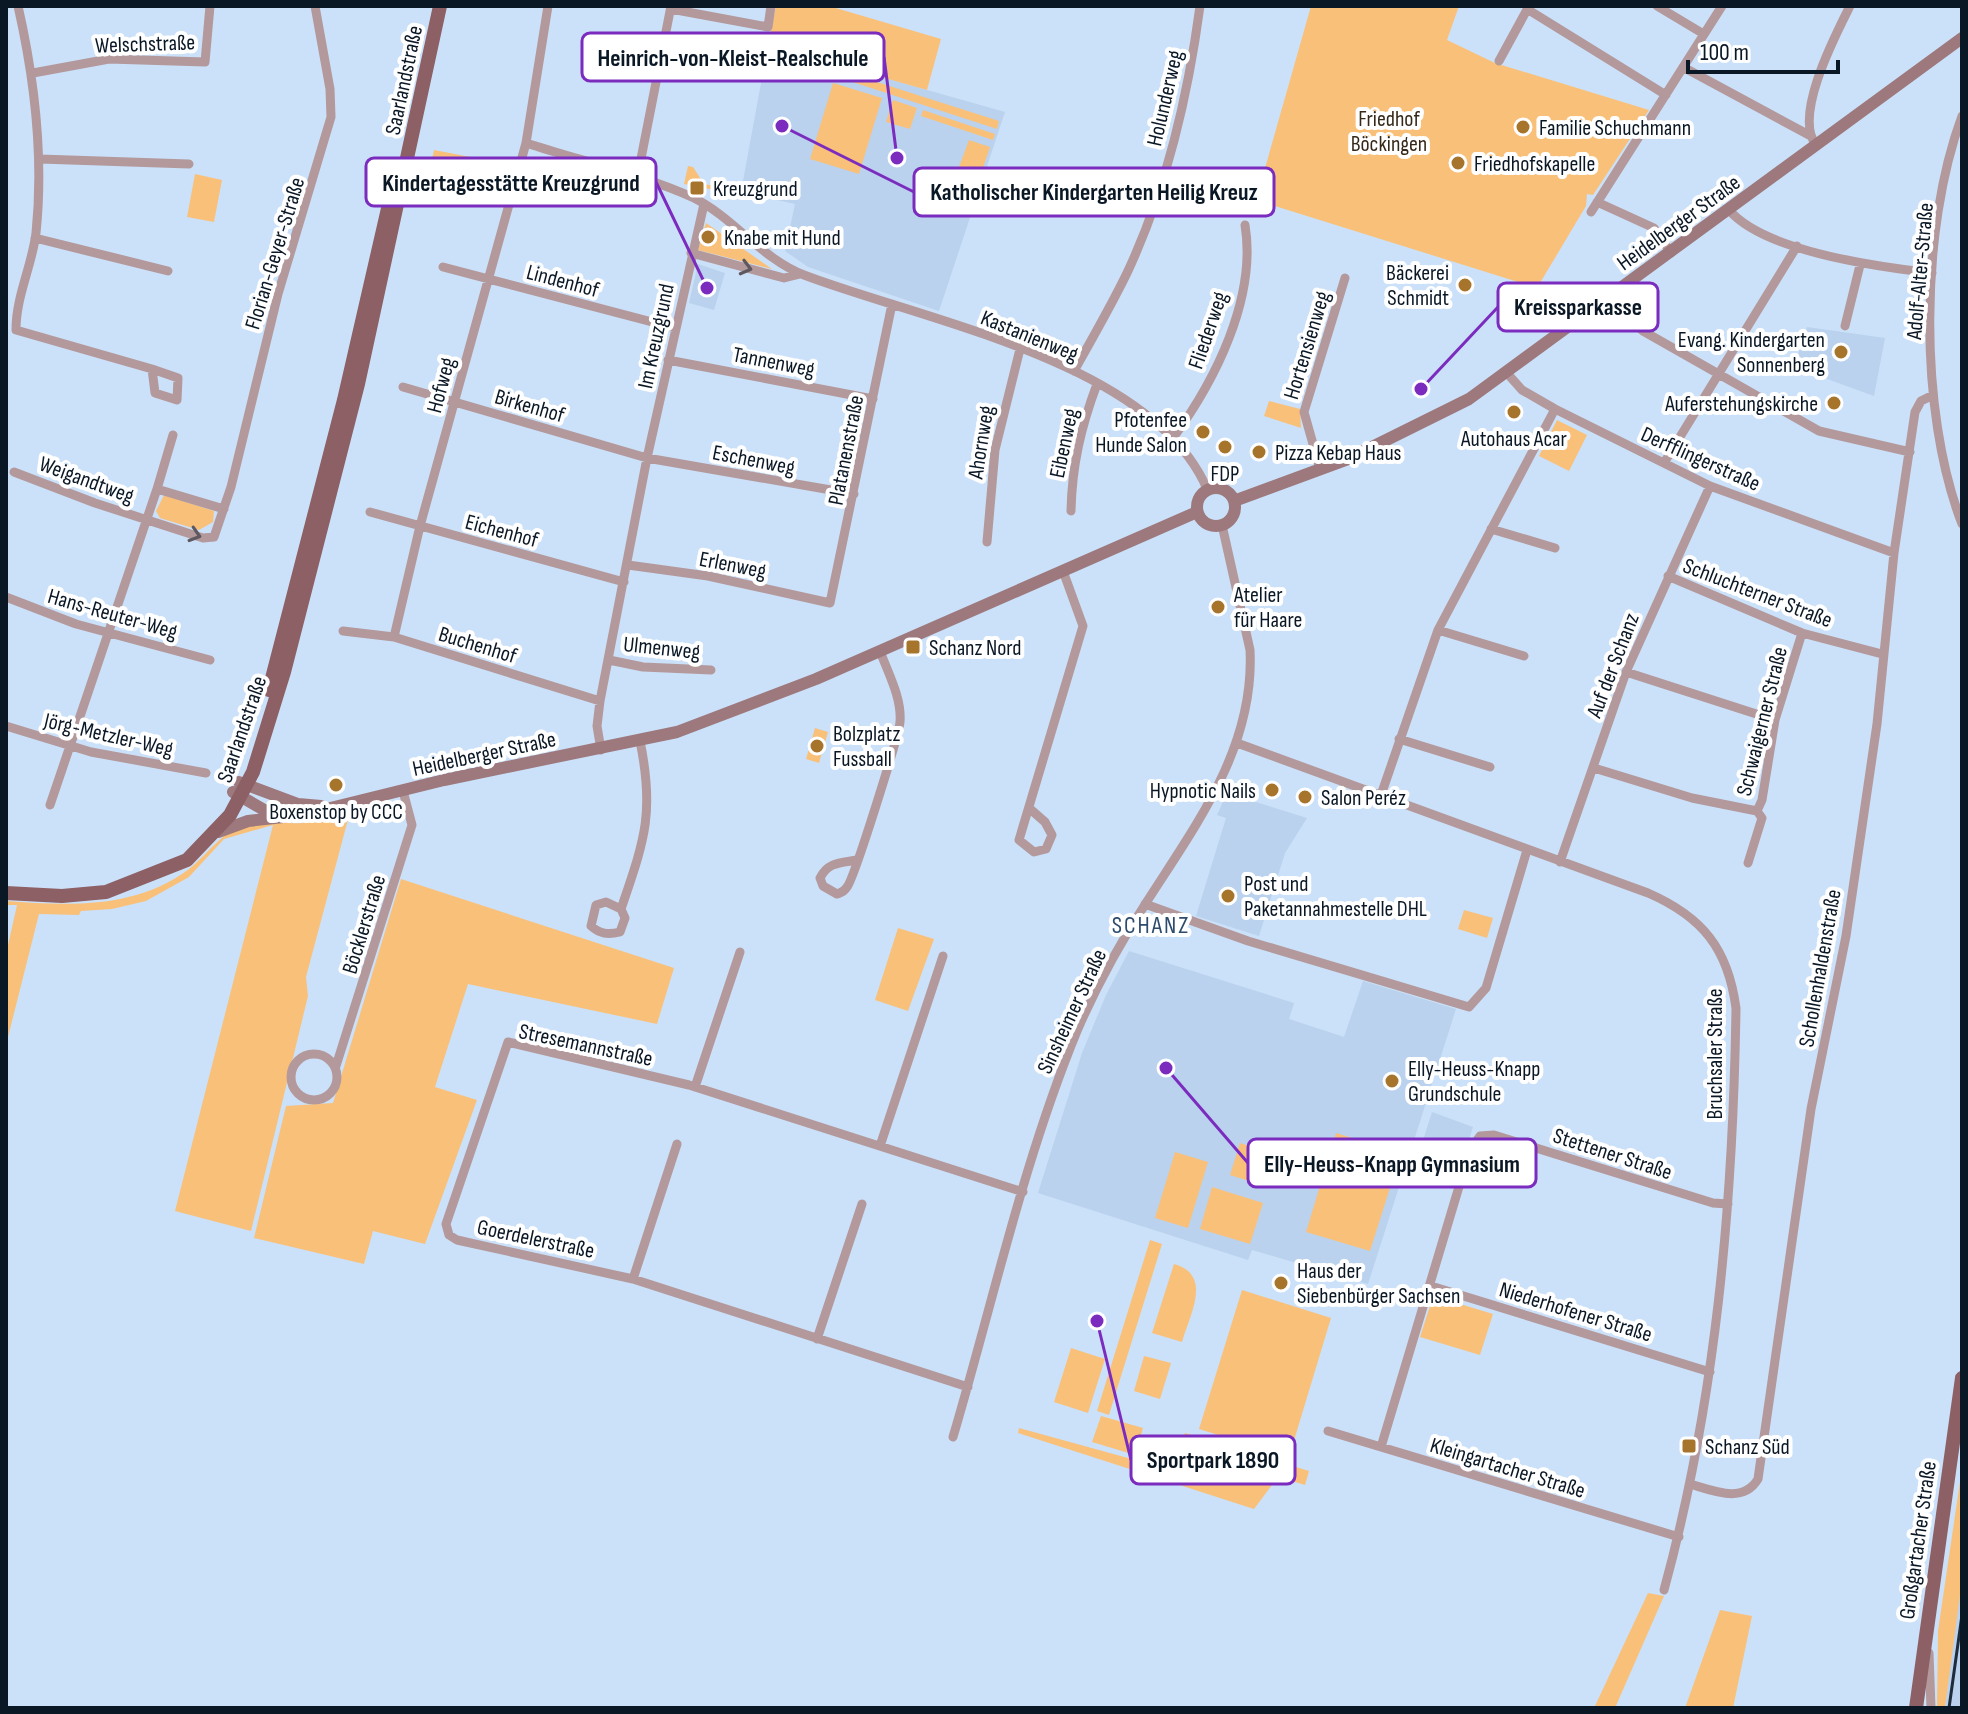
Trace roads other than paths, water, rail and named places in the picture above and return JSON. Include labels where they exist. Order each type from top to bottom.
[{"type":"main road","name":"Saarlandstraße","points":[[165,869],[204,835],[240,789],[268,696],[344,400],[408,121],[430,6]]},
{"type":"main road","name":"Saarlandstraße","points":[[165,869],[187,860],[216,833],[263,746],[350,414],[392,237],[440,6]]},
{"type":"main road","name":"Heidelberger Straße","points":[[1234,501],[1320,469],[1430,420],[1469,399],[1729,210],[1813,140],[1962,38]]},
{"type":"main road","points":[[1207,489],[1224,489],[1234,501],[1235,511],[1222,525],[1212,526],[1203,521],[1197,512],[1197,503],[1207,489]]},
{"type":"main road","name":"Heidelberger Straße","points":[[216,833],[229,826],[276,816],[302,815],[640,741],[750,707],[1197,512]]},
{"type":"main road","name":"Heidelberger Straße","points":[[240,789],[298,804],[337,806]]},
{"type":"main road","points":[[240,789],[276,816]]},
{"type":"main road","points":[[6,893],[84,896],[127,885],[165,869]]},
{"type":"main road","name":"Großgartacher Straße","points":[[1916,1708],[1962,1378]]},
{"type":"street","points":[[18,6],[33,73],[40,159],[35,238],[17,309],[16,330],[152,369]]},
{"type":"street","name":"Welschstraße","points":[[33,73],[109,59],[205,62],[210,6]]},
{"type":"street","name":"Florian-Geyer-Straße","points":[[147,520],[210,539],[224,509],[278,294],[331,117],[330,89],[315,6]]},
{"type":"street","points":[[548,6],[526,143],[671,189],[704,204]]},
{"type":"street","points":[[637,179],[671,8],[768,27],[771,6]]},
{"type":"street","name":"Holunderweg","points":[[1074,371],[1128,271],[1163,178],[1192,63],[1200,6]]},
{"type":"street","points":[[1657,6],[1702,33]]},
{"type":"street","points":[[1591,212],[1722,6]]},
{"type":"street","points":[[1683,67],[1813,140],[1815,90],[1850,6]]},
{"type":"street","points":[[1499,61],[1528,8],[1666,95]]},
{"type":"street","name":"Adolf-Alter-Straße","points":[[1962,116],[1948,159],[1932,273],[1930,357],[1941,451],[1962,524]]},
{"type":"street","name":"Hofweg","points":[[394,637],[420,526],[526,143]]},
{"type":"street","points":[[40,159],[189,164]]},
{"type":"street","points":[[1597,202],[1654,228],[1671,253]]},
{"type":"street","name":"Kastanienweg","points":[[704,204],[800,274],[1020,349],[1097,384],[1173,438],[1194,464],[1207,489]]},
{"type":"street","name":"Im Kreuzgrund","points":[[601,750],[597,726],[600,701],[647,458],[704,204]]},
{"type":"street","points":[[1729,210],[1769,235],[1797,246],[1860,265],[1932,273]]},
{"type":"street","name":"Fliederweg","points":[[1173,438],[1207,386],[1229,334],[1248,255],[1245,225]]},
{"type":"street","points":[[35,238],[168,271]]},
{"type":"street","points":[[1664,463],[1797,246]]},
{"type":"street","name":"Kastanienweg","points":[[691,253],[784,278],[800,274]]},
{"type":"street","points":[[1845,326],[1860,265]]},
{"type":"street","name":"Lindenhof","points":[[443,267],[675,328]]},
{"type":"street","name":"Hortensienweg","points":[[1320,469],[1304,412],[1345,278]]},
{"type":"street","points":[[1605,299],[1643,331],[1819,431],[1910,452]]},
{"type":"street","name":"Platanenstraße","points":[[830,603],[892,304]]},
{"type":"street","name":"Ahornweg","points":[[987,542],[995,450],[1020,349]]},
{"type":"street","name":"Tannenweg","points":[[668,360],[873,399]]},
{"type":"street","name":"Derfflingerstraße","points":[[1506,372],[1522,390],[1555,409],[1710,486],[1894,553]]},
{"type":"street","name":"Eibenweg","points":[[1071,511],[1072,473],[1080,432],[1097,384]]},
{"type":"street","name":"Birkenhof","points":[[403,387],[647,458]]},
{"type":"street","name":"Schollenhaldenstraße","points":[[1690,1484],[1742,1495],[1751,1491],[1758,1479],[1811,1109],[1846,936],[1877,724],[1894,553],[1915,412],[1921,401],[1933,395]]},
{"type":"street","points":[[1381,795],[1438,630],[1555,409]]},
{"type":"street","points":[[50,805],[111,632],[173,435]]},
{"type":"street","name":"Eschenweg","points":[[647,458],[854,494]]},
{"type":"street","name":"Weigandtweg","points":[[14,472],[147,520]]},
{"type":"street","name":"Auf der Schanz","points":[[1560,862],[1626,672],[1710,486]]},
{"type":"street","points":[[157,489],[224,509]]},
{"type":"street","name":"Eichenhof","points":[[370,512],[624,582]]},
{"type":"street","name":"Sinsheimer Straße","points":[[953,1437],[1023,1192],[1078,1029],[1145,904],[1188,843],[1237,743],[1249,691],[1250,650],[1222,525]]},
{"type":"street","points":[[1491,529],[1555,548]]},
{"type":"street","name":"Erlenweg","points":[[628,565],[708,576],[830,603]]},
{"type":"street","points":[[1029,808],[1045,822],[1052,835],[1046,849],[1034,852],[1019,840],[1083,626],[1063,571]]},
{"type":"street","name":"Schluchterner Straße","points":[[1668,576],[1802,633],[1882,654]]},
{"type":"street","name":"Hans-Reuter-Weg","points":[[6,597],[76,624],[210,660]]},
{"type":"street","points":[[1438,630],[1524,656]]},
{"type":"street","name":"Buchenhof","points":[[343,631],[394,637],[600,701]]},
{"type":"street","name":"Schwaigerner Straße","points":[[1748,863],[1762,818],[1757,811],[1762,800],[1775,720],[1802,633]]},
{"type":"street","points":[[857,860],[900,724],[899,703],[880,651]]},
{"type":"street","name":"Ulmenweg","points":[[609,660],[643,667],[711,670]]},
{"type":"street","points":[[1626,672],[1775,720]]},
{"type":"street","name":"Jörg-Metzler-Weg","points":[[6,726],[68,747],[206,773]]},
{"type":"street","points":[[1399,739],[1490,767]]},
{"type":"street","points":[[621,909],[644,842],[649,811],[640,741]]},
{"type":"street","name":"Bruchsaler Straße","points":[[1237,743],[1675,905],[1704,930],[1732,976],[1736,1008],[1728,1204],[1710,1372],[1679,1537],[1664,1590]]},
{"type":"street","points":[[1594,768],[1692,798],[1757,811]]},
{"type":"street","name":"Böcklerstraße","points":[[336,1066],[323,1057],[307,1054],[299,1059],[292,1072],[291,1085],[299,1096],[322,1100],[334,1087],[338,1074],[336,1066],[412,825],[403,791]]},
{"type":"street","points":[[1145,904],[1289,954],[1469,1007],[1486,988],[1527,850]]},
{"type":"street","points":[[695,1087],[740,952]]},
{"type":"street","points":[[880,1146],[943,956]]},
{"type":"street","name":"Stresemannstraße","points":[[448,1218],[508,1042],[695,1087],[1023,1192]]},
{"type":"street","name":"Stettener Straße","points":[[1381,1447],[1470,1150],[1480,1136],[1486,1134],[1713,1203],[1728,1204]]},
{"type":"street","points":[[633,1279],[677,1144]]},
{"type":"street","points":[[817,1339],[862,1204]]},
{"type":"street","name":"Goerdelerstraße","points":[[448,1218],[449,1235],[457,1240],[633,1279],[968,1387]]},
{"type":"street","name":"Niederhofener Straße","points":[[1431,1286],[1710,1372]]},
{"type":"street","name":"Kleingartacher Straße","points":[[1328,1431],[1679,1537]]},
{"type":"street","points":[[1925,1645],[1929,1645],[1931,1708]]},
{"type":"railway","points":[[1949,1708],[1962,1615]]},
{"type":"place","name":"Katholischer Kindergarten Heilig Kreuz","points":[[782,126]]},
{"type":"place","name":"Familie Schuchmann","points":[[1523,127]]},
{"type":"place","name":"Heinrich-von-Kleist-Realschule","points":[[897,158]]},
{"type":"place","name":"Friedhofskapelle","points":[[1458,163]]},
{"type":"place","name":"Kreuzgrund","points":[[697,188]]},
{"type":"place","name":"Knabe mit Hund","points":[[708,237]]},
{"type":"place","name":"Bäckerei Schmidt","points":[[1465,285]]},
{"type":"place","name":"Kindertagesstätte Kreuzgrund","points":[[707,288]]},
{"type":"place","name":"Evang. Kindergarten Sonnenberg","points":[[1841,352]]},
{"type":"place","name":"Kreissparkasse","points":[[1421,389]]},
{"type":"place","name":"Auferstehungskirche","points":[[1834,403]]},
{"type":"place","name":"Autohaus Acar","points":[[1514,412]]},
{"type":"place","name":"Pfotenfee Hunde Salon","points":[[1203,432]]},
{"type":"place","name":"FDP","points":[[1225,447]]},
{"type":"place","name":"Pizza Kebap Haus","points":[[1259,452]]},
{"type":"place","name":"Atelier für Haare","points":[[1218,607]]},
{"type":"place","name":"Schanz Nord","points":[[913,647]]},
{"type":"place","name":"Bolzplatz Fussball","points":[[817,746]]},
{"type":"place","name":"Boxenstop by CCC","points":[[336,785]]},
{"type":"place","name":"Hypnotic Nails","points":[[1272,790]]},
{"type":"place","name":"Salon Peréz","points":[[1305,797]]},
{"type":"place","name":"Post und Paketannahmestelle DHL","points":[[1228,896]]},
{"type":"place","name":"Elly-Heuss-Knapp Gymnasium","points":[[1166,1068]]},
{"type":"place","name":"Elly-Heuss-Knapp Grundschule","points":[[1392,1081]]},
{"type":"place","name":"Haus der Siebenbürger Sachsen","points":[[1281,1283]]},
{"type":"place","name":"Sportpark 1890","points":[[1097,1321]]},
{"type":"place","name":"Schanz Süd","points":[[1689,1446]]},
{"type":"district","name":"SCHANZ","points":[[1151,925]]},
{"type":"park label","name":"Friedhof Böckingen","points":[[1389,130]]}]
